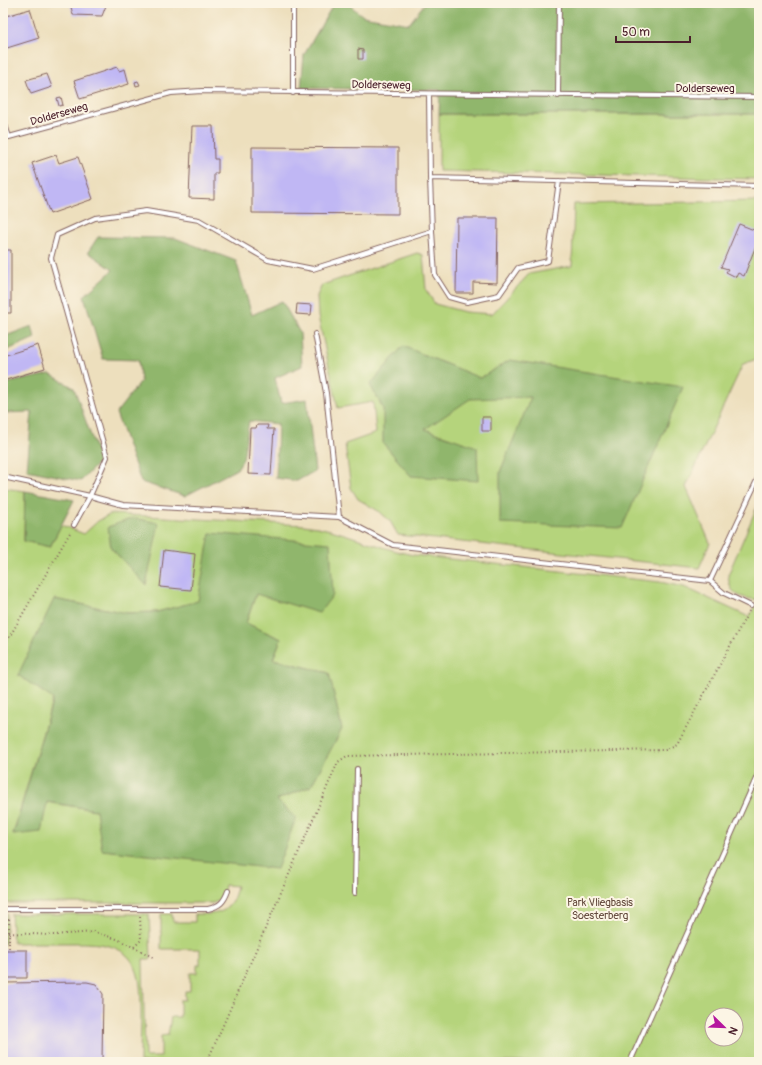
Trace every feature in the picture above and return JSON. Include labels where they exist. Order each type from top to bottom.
[{"type":"lane","points":[[293,3],[293,93]]},
{"type":"lane","points":[[558,96],[559,3]]},
{"type":"lane","name":"Dolderseweg","points":[[3,137],[9,138],[171,93],[202,91],[759,97]]},
{"type":"lane","points":[[429,94],[430,178],[435,275],[449,297],[467,302],[499,295],[518,268],[548,261],[558,181]]},
{"type":"lane","points":[[3,119],[9,138]]},
{"type":"lane","points":[[430,178],[759,186]]},
{"type":"lane","points":[[74,525],[90,496],[106,457],[51,258],[56,235],[95,218],[146,212],[199,220],[268,260],[313,269],[432,231]]},
{"type":"lane","points":[[315,334],[326,393],[339,517]]},
{"type":"lane","points":[[710,581],[759,476]]},
{"type":"lane","points":[[3,477],[90,496],[123,505],[339,517],[393,545],[710,581],[724,593],[751,606]]},
{"type":"lane","points":[[354,893],[357,769]]},
{"type":"lane","points":[[630,1062],[759,772]]},
{"type":"lane","points":[[3,909],[208,909],[218,906],[224,901],[228,891]]},
{"type":"path","points":[[3,648],[74,525]]},
{"type":"path","points":[[206,1062],[338,762],[346,756],[666,750],[677,744],[759,592]]},
{"type":"path","points":[[134,947],[140,940],[139,908]]},
{"type":"path","points":[[8,952],[9,909]]},
{"type":"path","points":[[9,933],[53,935],[94,932],[134,947],[153,957]]},
{"type":"green space","points":[[334,3],[347,3],[363,16],[409,24],[425,3],[759,3],[759,114],[439,114],[440,90],[301,88],[304,55]]},
{"type":"green space","points":[[439,114],[759,114],[759,179],[439,171]]},
{"type":"green space","points":[[759,201],[759,358],[743,364],[686,487],[710,543],[699,568],[398,535],[390,521],[380,512],[358,499],[351,488],[345,444],[376,433],[373,402],[338,408],[318,316],[317,296],[322,285],[417,253],[423,255],[426,290],[435,304],[465,312],[492,314],[529,274],[572,266],[574,204]]},
{"type":"green space","points":[[98,237],[175,238],[236,261],[252,315],[282,301],[300,333],[302,366],[275,378],[281,403],[307,399],[315,471],[297,481],[276,478],[278,424],[249,421],[243,459],[237,469],[185,496],[141,482],[116,413],[141,381],[138,360],[103,359],[84,296],[113,270],[88,252]]},
{"type":"green space","points":[[32,326],[35,338],[3,352],[3,337]]},
{"type":"green space","points":[[403,346],[480,378],[510,360],[683,387],[622,528],[500,523],[500,472],[531,397],[470,399],[425,429],[477,447],[478,481],[411,476],[383,443],[383,408],[370,385]]},
{"type":"green space","points":[[50,374],[74,388],[100,461],[81,481],[27,470],[32,412],[3,413],[3,384]]},
{"type":"green space","name":"Park Vliegbasis Soesterberg","points":[[3,488],[25,491],[24,541],[50,547],[61,525],[84,534],[98,521],[111,514],[304,525],[332,530],[386,548],[413,555],[660,582],[684,587],[749,617],[758,600],[746,598],[733,591],[728,575],[759,502],[759,1062],[140,1062],[141,1009],[139,979],[135,966],[128,957],[120,950],[111,946],[100,944],[13,943],[11,914],[149,914],[151,959],[143,959],[145,1057],[161,1057],[161,1036],[168,1035],[171,1017],[180,1017],[180,1000],[185,1000],[185,991],[190,991],[190,973],[197,973],[197,965],[200,965],[200,949],[161,949],[161,914],[172,914],[173,922],[195,922],[195,914],[218,913],[228,907],[235,895],[237,886],[225,885],[222,896],[213,903],[3,903]],"holes":[[[330,544],[256,594],[246,623],[281,639],[273,659],[329,673],[311,786],[276,800],[96,810],[46,802],[13,834],[53,698],[54,599],[127,613],[157,612],[199,601]]]},
{"type":"green space","points":[[25,491],[74,500],[50,547],[24,541]]},
{"type":"green space","points":[[133,518],[159,523],[146,585],[111,548],[108,527]]},
{"type":"green space","points":[[210,533],[330,543],[333,595],[319,613],[256,594],[246,623],[281,639],[273,659],[329,673],[342,729],[311,786],[277,800],[296,818],[277,869],[102,850],[96,810],[47,802],[41,832],[13,835],[53,699],[18,675],[54,599],[127,613],[157,612],[198,601]]},
{"type":"green space","points":[[3,914],[7,914],[5,944],[3,944]]},
{"type":"building","points":[[70,3],[107,3],[102,16],[73,15]]},
{"type":"building","points":[[30,9],[39,38],[7,48],[3,36],[3,17]]},
{"type":"building","points":[[358,49],[363,50],[363,59],[358,59]]},
{"type":"building","points":[[117,67],[119,71],[125,69],[129,84],[80,99],[74,81]]},
{"type":"building","points":[[47,74],[52,87],[31,94],[26,80]]},
{"type":"building","points":[[138,81],[140,85],[136,86],[135,82]]},
{"type":"building","points":[[61,97],[63,105],[59,106],[57,98]]},
{"type":"building","points":[[192,126],[213,126],[214,159],[218,159],[218,173],[214,173],[214,199],[189,198]]},
{"type":"building","points":[[252,147],[398,148],[398,214],[252,213]]},
{"type":"building","points":[[56,155],[59,163],[78,157],[93,199],[50,214],[32,163]]},
{"type":"building","points":[[457,218],[498,218],[497,283],[473,282],[473,293],[456,293]]},
{"type":"building","points":[[739,224],[759,232],[759,238],[744,276],[738,273],[736,277],[726,272],[728,269],[721,267]]},
{"type":"building","points":[[3,250],[11,250],[11,313],[3,313]]},
{"type":"building","points":[[297,304],[312,305],[311,315],[296,314]]},
{"type":"building","points":[[38,345],[45,368],[3,381],[3,356]]},
{"type":"building","points":[[482,417],[491,417],[491,431],[482,431]]},
{"type":"building","points":[[257,425],[268,425],[267,429],[274,429],[271,475],[248,474],[250,428],[256,428]]},
{"type":"building","points":[[164,550],[195,554],[191,590],[160,587]]},
{"type":"building","points":[[3,950],[27,950],[27,978],[3,978]]},
{"type":"building","points":[[87,982],[96,984],[103,994],[102,1062],[3,1062],[3,983]]}]
